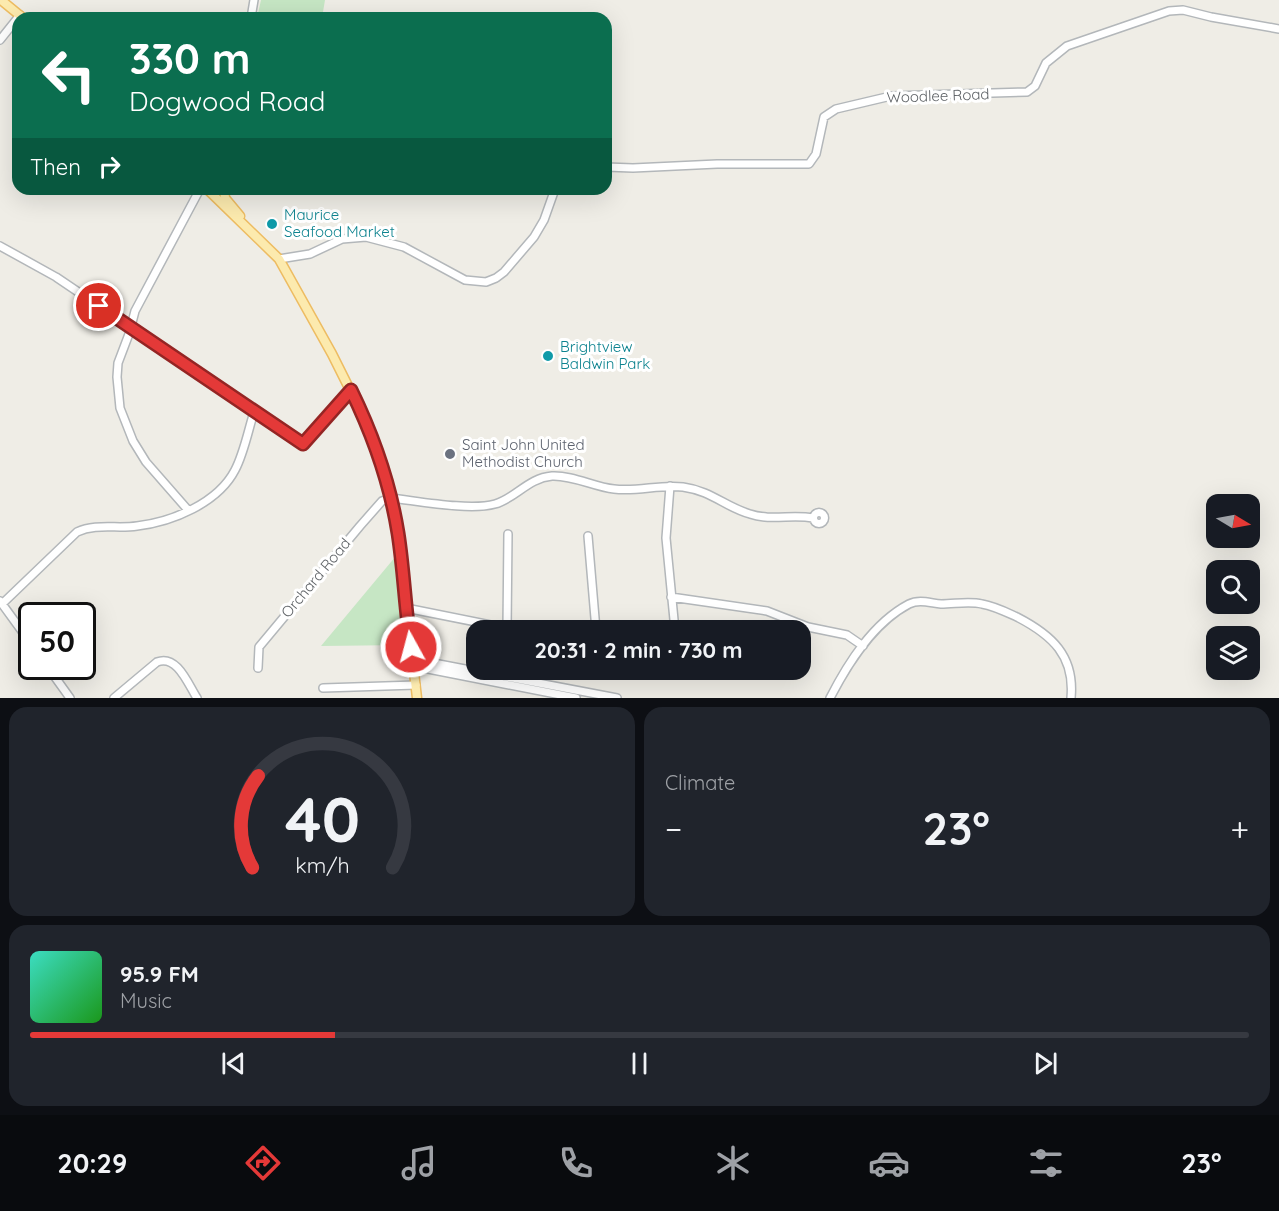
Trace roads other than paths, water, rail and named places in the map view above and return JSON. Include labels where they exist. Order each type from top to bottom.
[{"type":"main road","points":[[1,0],[16,12]]},
{"type":"main road","points":[[213,195],[279,259],[351,390],[369,428],[391,498],[398,534],[417,698]]},
{"type":"main road","points":[[225,195],[255,235]]},
{"type":"street","name":"Woodlee Road","points":[[612,166],[633,168],[717,164],[809,164],[816,153],[824,117],[836,109],[891,96],[1027,93],[1035,86],[1046,63],[1067,46],[1172,10],[1183,10],[1279,29]]},
{"type":"street","points":[[0,40],[12,26]]},
{"type":"street","points":[[188,510],[145,460],[133,441],[123,418],[118,396],[117,368],[135,311],[197,195]]},
{"type":"street","points":[[279,259],[310,254],[342,239],[370,238],[404,247],[460,278],[486,282],[504,272],[534,237],[544,220],[553,195]]},
{"type":"street","points":[[0,246],[41,267],[303,444],[351,390]]},
{"type":"street","points":[[18,626],[1,603],[71,536],[93,527],[141,526],[160,521],[188,510],[216,492],[234,473],[254,412]]},
{"type":"street","points":[[391,498],[489,505],[504,500],[531,482],[553,476],[616,489],[670,486],[704,492],[756,516],[813,518]]},
{"type":"street","points":[[670,486],[666,538],[674,620]]},
{"type":"street","name":"Orchard Road","points":[[258,668],[259,647],[382,501],[391,498]]},
{"type":"street","points":[[507,620],[508,534]]},
{"type":"street","points":[[588,536],[595,620]]},
{"type":"street","points":[[671,597],[767,611],[808,627],[847,635],[863,646]]},
{"type":"street","points":[[830,698],[863,646],[876,630],[891,617],[916,602],[983,604],[1032,624],[1058,646],[1071,671],[1071,698]]},
{"type":"street","points":[[406,608],[467,620]]},
{"type":"street","points":[[114,698],[157,662],[164,660],[177,667],[197,698]]},
{"type":"street","points":[[414,663],[423,661],[617,698]]},
{"type":"street","points":[[414,663],[423,668],[576,698]]},
{"type":"street","points":[[57,680],[70,698]]},
{"type":"street","points":[[323,688],[416,685]]},
{"type":"place","name":"Maurice Seafood Market","points":[[272,224]]},
{"type":"place","name":"Brightview Baldwin Park","points":[[548,356]]},
{"type":"place","name":"Saint John United Methodist Church","points":[[450,454]]}]
